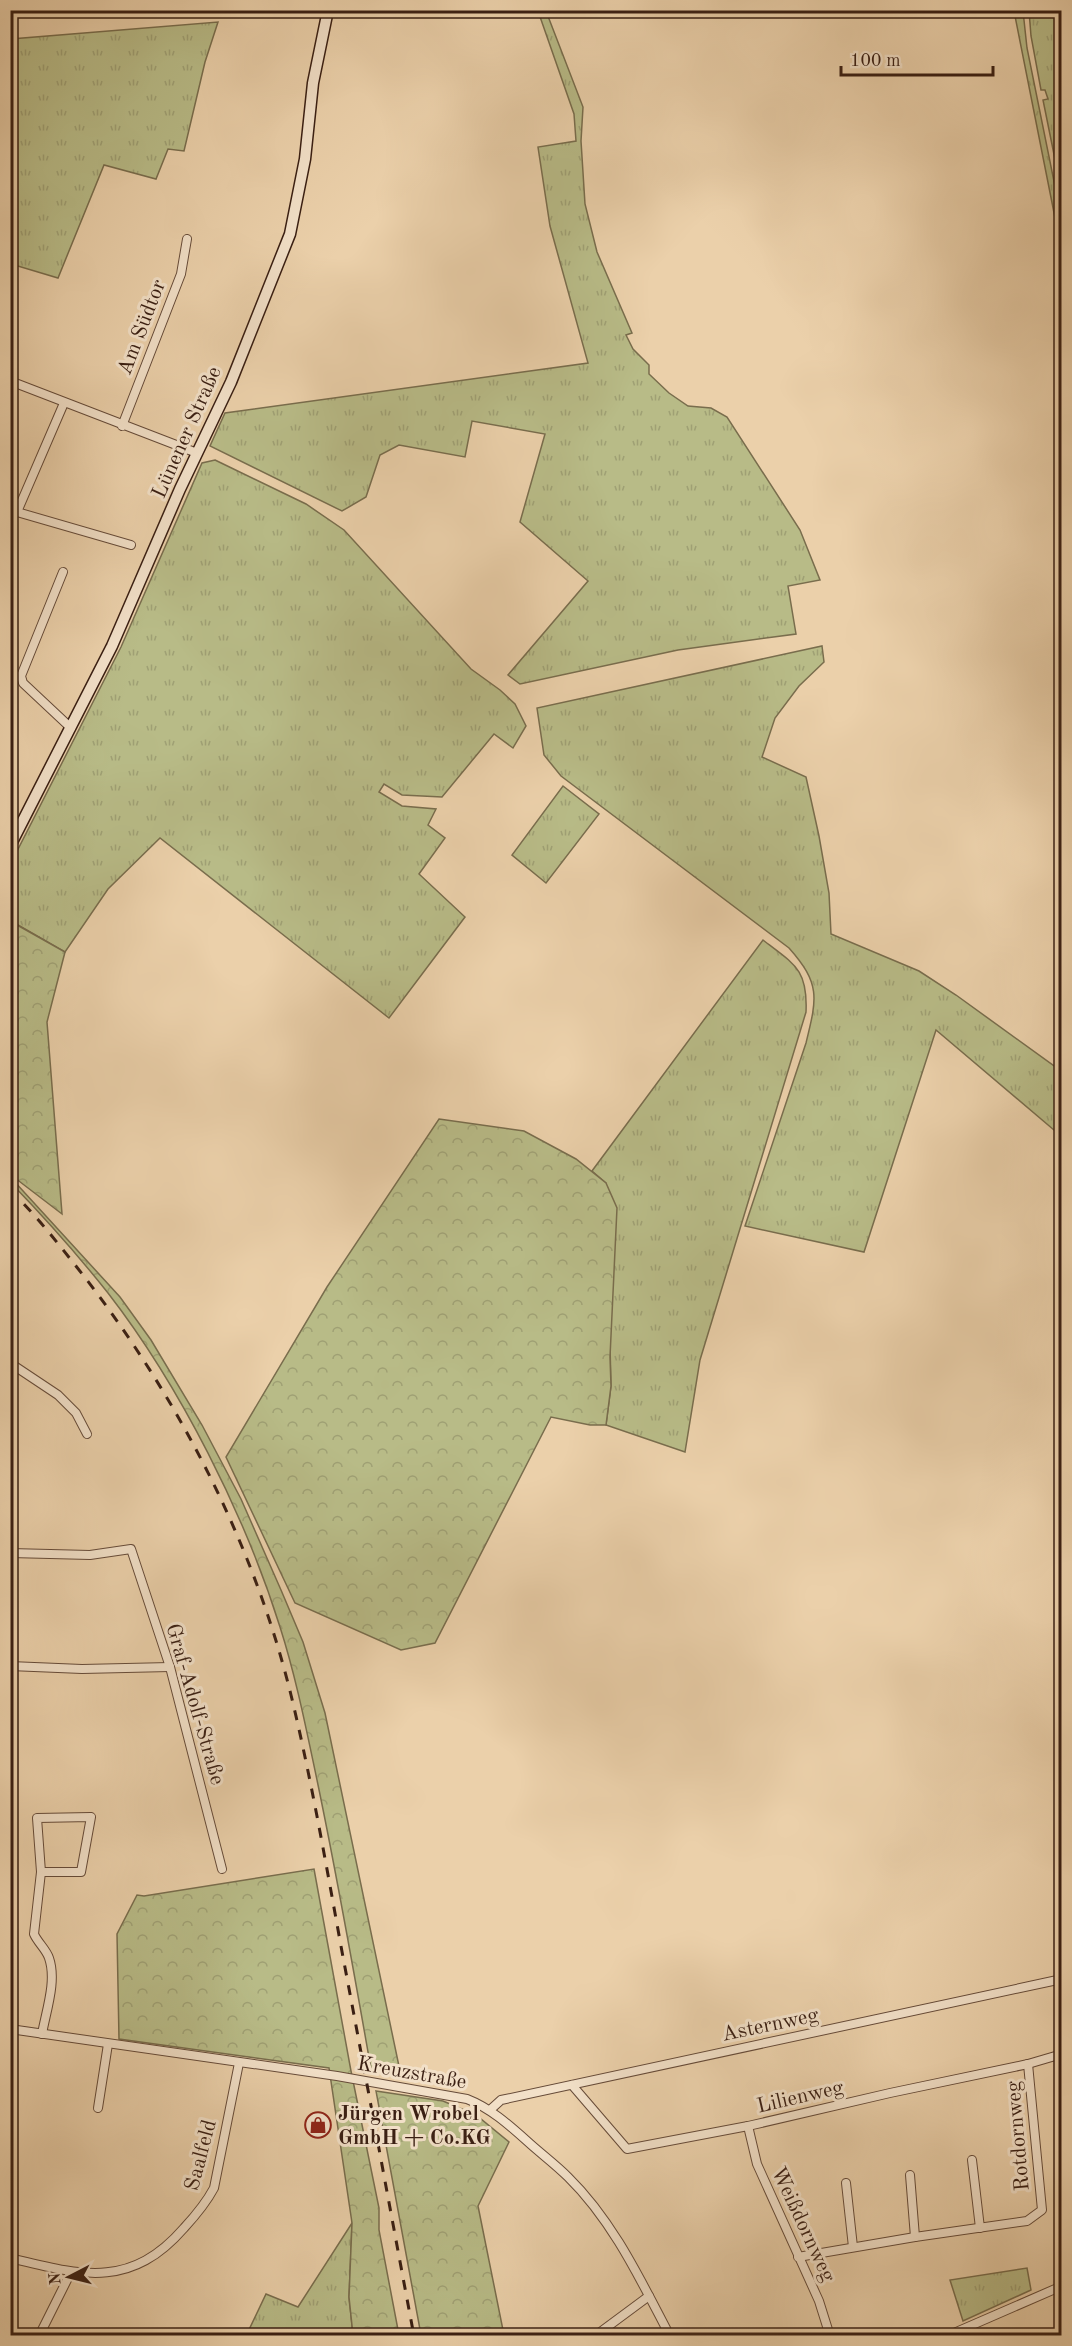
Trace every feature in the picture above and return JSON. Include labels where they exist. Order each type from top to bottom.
[{"type":"main road","name":"Lünener Straße","points":[[10,846],[112,646],[197,453],[231,382],[290,234],[305,159],[313,84],[328,10]]},
{"type":"street","name":"Am Südtor","points":[[122,426],[181,274],[187,239]]},
{"type":"street","points":[[10,381],[197,453]]},
{"type":"street","points":[[64,403],[14,511],[131,545]]},
{"type":"street","points":[[63,572],[21,676],[23,683],[71,729]]},
{"type":"street","points":[[10,1363],[58,1395],[76,1413],[87,1434]]},
{"type":"street","name":"Graf-Adolf-Straße","points":[[10,1552],[90,1555],[131,1550],[170,1667],[222,1869]]},
{"type":"street","points":[[10,1666],[82,1669],[170,1667]]},
{"type":"street","points":[[41,1872],[81,1872],[91,1817],[37,1818],[41,1872],[34,1934],[50,1960],[52,1979],[42,2034]]},
{"type":"street","name":"Asternweg","points":[[490,2110],[501,2100],[1062,1979]]},
{"type":"street","name":"Kreuzstraße","points":[[10,2030],[337,2076],[467,2099],[490,2110],[569,2178],[616,2239],[670,2336]]},
{"type":"street","points":[[98,2108],[108,2044]]},
{"type":"street","name":"Lilienweg","points":[[572,2085],[627,2148],[748,2127],[890,2093],[1028,2064],[1062,2054]]},
{"type":"street","name":"Saalfeld","points":[[10,2259],[71,2272],[115,2271],[144,2263],[157,2255],[174,2240],[207,2203],[217,2178],[238,2063]]},
{"type":"street","name":"Rotdornweg","points":[[798,2257],[915,2237],[1027,2222],[1042,2210],[1028,2064]]},
{"type":"street","name":"Weißdornweg","points":[[748,2127],[757,2164],[819,2301],[830,2336]]},
{"type":"street","points":[[972,2160],[980,2228]]},
{"type":"street","points":[[910,2175],[915,2237]]},
{"type":"street","points":[[846,2183],[853,2247]]},
{"type":"street","points":[[39,2336],[71,2272]]},
{"type":"street","points":[[947,2336],[1062,2286]]},
{"type":"street","points":[[595,2336],[649,2296]]},
{"type":"green space","points":[[538,11],[546,11],[583,107],[581,141],[585,204],[597,252],[632,333],[626,335],[633,349],[649,365],[649,374],[669,393],[688,406],[711,408],[727,417],[800,530],[820,580],[788,586],[796,634],[678,650],[520,684],[508,675],[588,581],[520,522],[545,434],[472,421],[465,457],[399,445],[380,455],[366,497],[342,511],[210,446],[225,413],[588,363],[550,226],[538,147],[576,141],[574,114]]},
{"type":"green space","points":[[1014,11],[1023,11],[1027,48],[1061,216],[1061,248]]},
{"type":"green space","points":[[1029,11],[1061,11],[1061,189],[1043,100],[1048,99],[1045,90],[1041,90]]},
{"type":"green space","points":[[218,22],[205,62],[184,151],[168,149],[156,179],[104,165],[58,278],[11,264],[11,39]]},
{"type":"green space","points":[[215,460],[306,504],[344,530],[471,669],[515,704],[526,726],[513,748],[494,734],[442,797],[402,795],[384,784],[379,792],[402,806],[436,809],[428,825],[445,838],[419,874],[465,917],[389,1018],[160,838],[108,889],[65,952],[11,921],[11,863],[121,647],[202,463]]},
{"type":"green space","points":[[822,646],[824,662],[799,686],[775,718],[762,757],[806,777],[829,893],[831,934],[919,971],[1061,1071],[1061,1136],[936,1030],[864,1252],[745,1226],[806,1043],[814,1003],[814,992],[807,972],[789,948],[561,776],[544,755],[537,708]]},
{"type":"green space","points":[[563,786],[599,814],[546,883],[512,855]]},
{"type":"green space","points":[[10,921],[65,952],[47,1022],[62,1214],[11,1175]]},
{"type":"green space","points":[[763,940],[797,969],[804,986],[806,1012],[700,1360],[685,1452],[606,1425],[611,1386],[606,1183],[592,1171]]},
{"type":"green space","points":[[439,1119],[524,1131],[576,1159],[606,1183],[617,1208],[610,1357],[611,1386],[606,1425],[590,1425],[551,1417],[435,1643],[401,1650],[295,1603],[226,1457],[327,1287]]},
{"type":"green space","points":[[11,1180],[120,1297],[151,1340],[202,1425],[241,1499],[281,1590],[303,1642],[325,1713],[399,2073],[371,2069],[317,1780],[291,1665],[266,1584],[229,1497],[185,1410],[135,1329],[61,1236],[11,1183]]},
{"type":"green space","points":[[314,1869],[379,2208],[379,2230],[399,2335],[353,2335],[349,2297],[352,2223],[329,2068],[119,2039],[117,1934],[137,1895],[144,1896]]},
{"type":"green space","points":[[376,2091],[443,2101],[476,2115],[509,2142],[478,2206],[504,2335],[421,2335]]},
{"type":"green space","points":[[352,2223],[349,2297],[353,2335],[246,2336],[266,2294],[298,2307]]},
{"type":"green space","points":[[1027,2268],[1031,2290],[963,2321],[950,2280]]},
{"type":"railway","points":[[10,1190],[39,1221],[83,1275],[118,1322],[150,1371],[209,1474],[256,1583],[291,1695],[306,1760],[414,2336]]},
{"type":"place","name":"Jürgen Wrobel GmbH + Co.KG","points":[[318,2125]]}]
